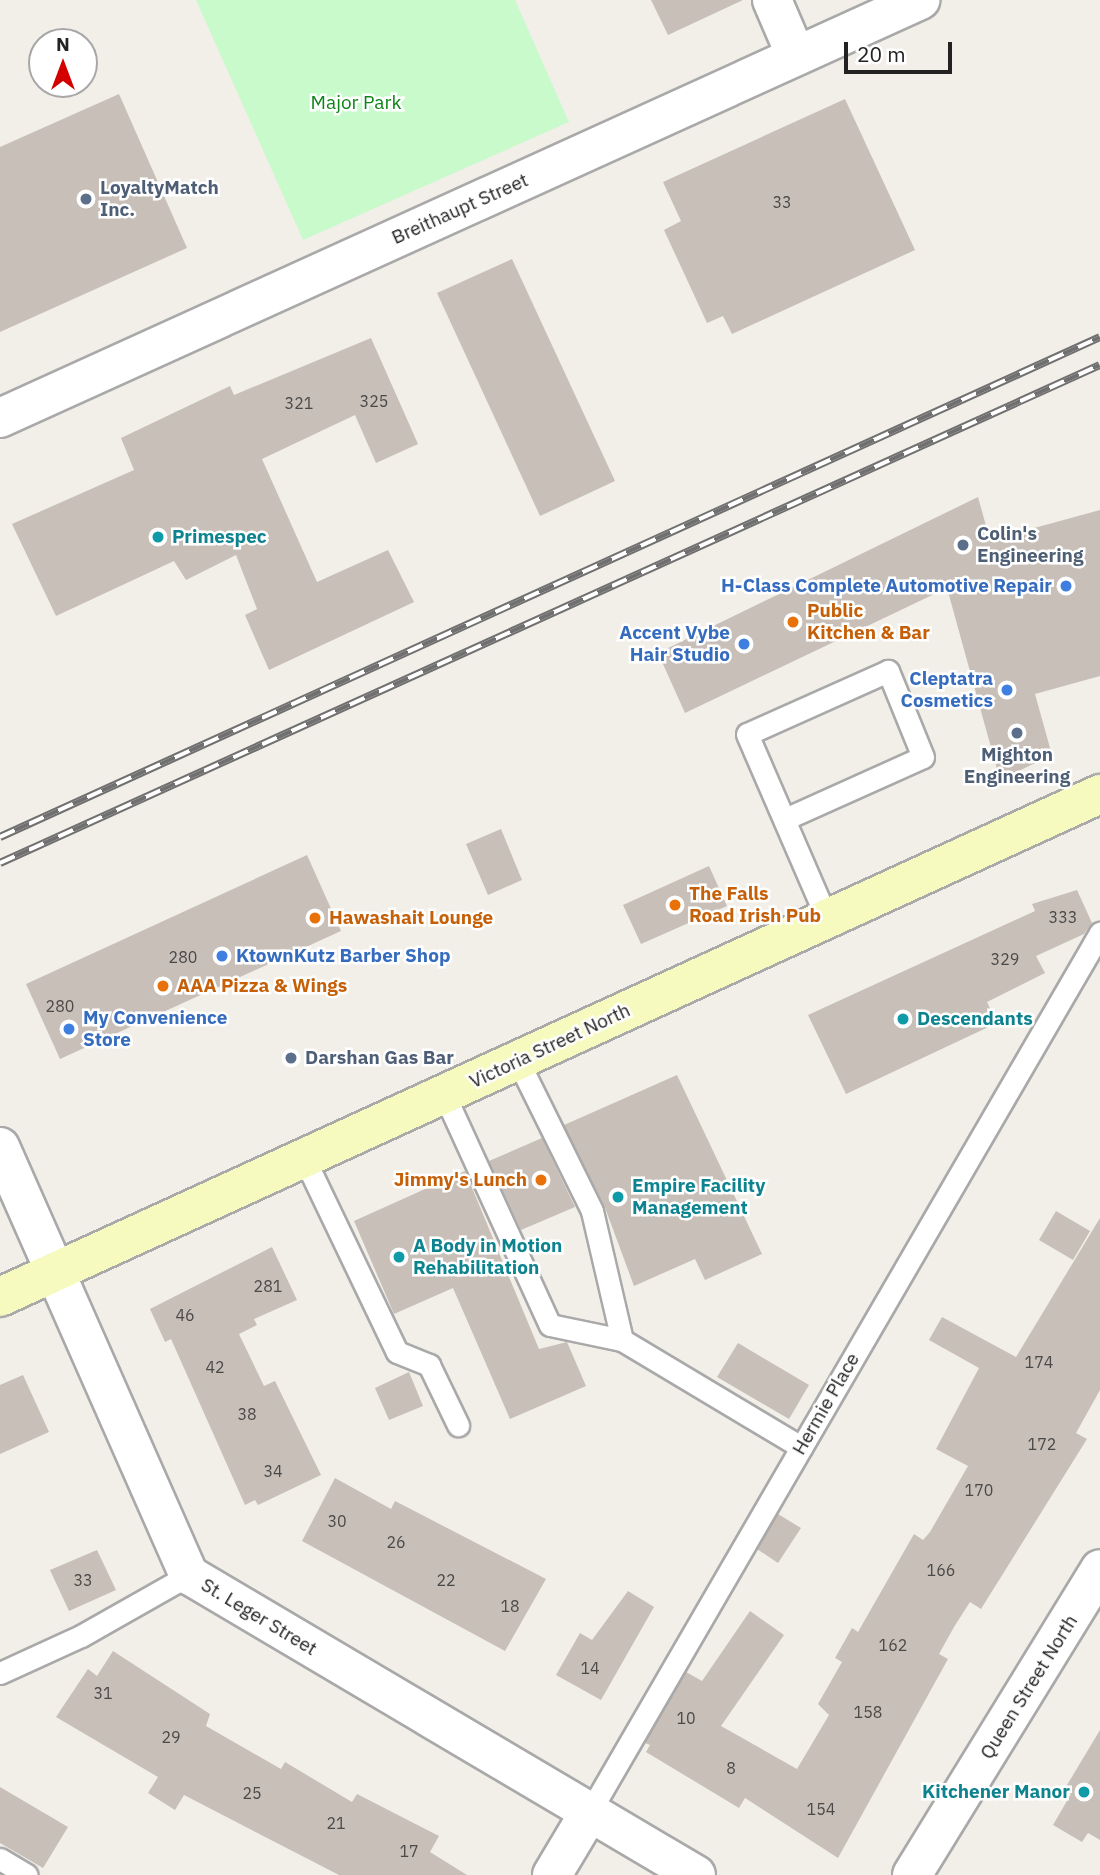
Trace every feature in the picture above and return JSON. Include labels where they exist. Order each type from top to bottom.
[{"type":"main road","name":"Victoria Street North","points":[[0,1297],[1100,794]]},
{"type":"street","points":[[772,0],[796,55]]},
{"type":"street","name":"Breithaupt Street","points":[[0,418],[920,0]]},
{"type":"street","name":"St. Leger Street","points":[[0,1147],[189,1575],[696,1875]]},
{"type":"street","name":"Queen Street North","points":[[912,1875],[1090,1610],[1100,1569]]},
{"type":"street","name":"Hermie Place","points":[[552,1875],[589,1813]]},
{"type":"lane","points":[[785,820],[923,757],[888,671],[747,734],[827,919]]},
{"type":"lane","name":"Hermie Place","points":[[589,1813],[1100,933]]},
{"type":"lane","points":[[518,1061],[592,1210],[622,1340]]},
{"type":"lane","points":[[444,1094],[550,1325],[622,1340],[801,1447]]},
{"type":"lane","points":[[304,1158],[397,1352],[429,1365],[458,1425]]},
{"type":"lane","points":[[0,1673],[81,1636],[189,1575]]},
{"type":"lane","points":[[0,1859],[27,1875]]},
{"type":"green space","name":"Major Park","points":[[196,0],[515,0],[569,122],[303,240]]},
{"type":"building","points":[[651,0],[743,0],[668,35]]},
{"type":"building","points":[[119,94],[187,248],[0,332],[0,147]]},
{"type":"building","points":[[845,99],[915,250],[732,334],[723,316],[707,323],[664,230],[681,221],[663,182]]},
{"type":"building","points":[[512,259],[615,481],[540,516],[437,293]]},
{"type":"building","name":"Primespec","points":[[371,338],[418,444],[376,463],[355,415],[262,459],[317,582],[388,550],[414,602],[269,670],[245,615],[257,609],[236,555],[186,580],[174,561],[56,616],[12,524],[134,470],[121,438],[230,386],[234,395]]},
{"type":"building","points":[[978,497],[990,540],[1100,510],[1100,676],[1035,694],[1052,755],[1000,780],[947,588],[685,713],[658,653]]},
{"type":"building","points":[[501,829],[522,880],[488,895],[466,844]]},
{"type":"building","points":[[307,855],[341,931],[60,1059],[26,984]]},
{"type":"building","name":"The Falls Road Irish Pub","points":[[709,866],[727,906],[641,944],[623,905]]},
{"type":"building","name":"Descendants","points":[[1077,890],[1092,923],[1084,934],[1036,956],[1045,973],[987,1002],[997,1023],[846,1094],[808,1015],[1035,911],[1032,904]]},
{"type":"building","points":[[677,1075],[762,1254],[705,1280],[695,1259],[634,1286],[604,1205],[564,1125]]},
{"type":"building","name":"Jimmy's Lunch","points":[[542,1138],[575,1207],[521,1230],[489,1161]]},
{"type":"building","points":[[465,1171],[539,1349],[567,1342],[586,1386],[510,1419],[453,1288],[394,1314],[354,1221]]},
{"type":"building","points":[[1056,1211],[1090,1231],[1073,1260],[1039,1240]]},
{"type":"building","points":[[1100,1218],[1100,1390],[1076,1433],[1087,1439],[981,1609],[970,1602],[954,1627],[939,1654],[948,1659],[838,1858],[745,1798],[739,1808],[646,1752],[650,1745],[645,1743],[686,1672],[702,1681],[750,1611],[784,1635],[721,1726],[797,1769],[829,1715],[818,1704],[842,1662],[835,1658],[852,1628],[858,1632],[914,1534],[923,1540],[930,1532],[968,1466],[936,1449],[979,1368],[929,1340],[942,1317],[1016,1357]]},
{"type":"building","points":[[272,1247],[297,1300],[254,1319],[257,1325],[239,1334],[264,1386],[275,1381],[321,1475],[258,1505],[255,1500],[245,1505],[171,1339],[165,1342],[150,1309]]},
{"type":"building","points":[[738,1343],[809,1385],[789,1419],[717,1377]]},
{"type":"building","points":[[409,1372],[423,1406],[389,1420],[375,1388]]},
{"type":"building","points":[[23,1375],[49,1432],[0,1454],[0,1385]]},
{"type":"building","points":[[335,1478],[391,1509],[395,1501],[546,1579],[505,1651],[302,1541]]},
{"type":"building","points":[[778,1514],[801,1528],[778,1563],[757,1549]]},
{"type":"building","points":[[97,1550],[116,1590],[69,1611],[50,1570]]},
{"type":"building","points":[[628,1591],[654,1607],[601,1700],[556,1675],[580,1633],[592,1640]]},
{"type":"building","points":[[113,1651],[210,1714],[206,1726],[281,1769],[285,1762],[352,1802],[357,1794],[439,1836],[430,1852],[467,1875],[339,1875],[184,1795],[175,1810],[148,1793],[158,1777],[56,1717],[88,1669],[97,1676]]},
{"type":"building","name":"Kitchener Manor","points":[[1100,1730],[1100,1840],[1088,1833],[1082,1842],[1053,1825],[1071,1794],[1064,1790]]},
{"type":"building","points":[[0,1787],[68,1827],[43,1868],[0,1843]]},
{"type":"railway","points":[[0,837],[1100,337]]},
{"type":"railway","points":[[0,863],[1100,365]]},
{"type":"place","name":"LoyaltyMatch Inc.","points":[[86,199]]},
{"type":"place","name":"Primespec","points":[[158,537]]},
{"type":"place","name":"Colin's Engineering","points":[[963,545]]},
{"type":"place","name":"H-Class Complete Automotive Repair","points":[[1066,586]]},
{"type":"place","name":"Public Kitchen & Bar","points":[[793,622]]},
{"type":"place","name":"Accent Vybe Hair Studio","points":[[744,644]]},
{"type":"place","name":"Cleptatra Cosmetics","points":[[1007,690]]},
{"type":"place","name":"Mighton Engineering","points":[[1017,733]]},
{"type":"place","name":"The Falls Road Irish Pub","points":[[675,905]]},
{"type":"place","name":"Hawashait Lounge","points":[[315,918]]},
{"type":"place","name":"KtownKutz Barber Shop","points":[[222,956]]},
{"type":"place","name":"AAA Pizza & Wings","points":[[163,986]]},
{"type":"place","name":"Descendants","points":[[903,1019]]},
{"type":"place","name":"My Convenience Store","points":[[69,1029]]},
{"type":"place","name":"Darshan Gas Bar","points":[[291,1058]]},
{"type":"place","name":"Jimmy's Lunch","points":[[541,1180]]},
{"type":"place","name":"Empire Facility Management","points":[[618,1197]]},
{"type":"place","name":"A Body in Motion Rehabilitation","points":[[399,1257]]},
{"type":"place","name":"Kitchener Manor","points":[[1084,1792]]}]
